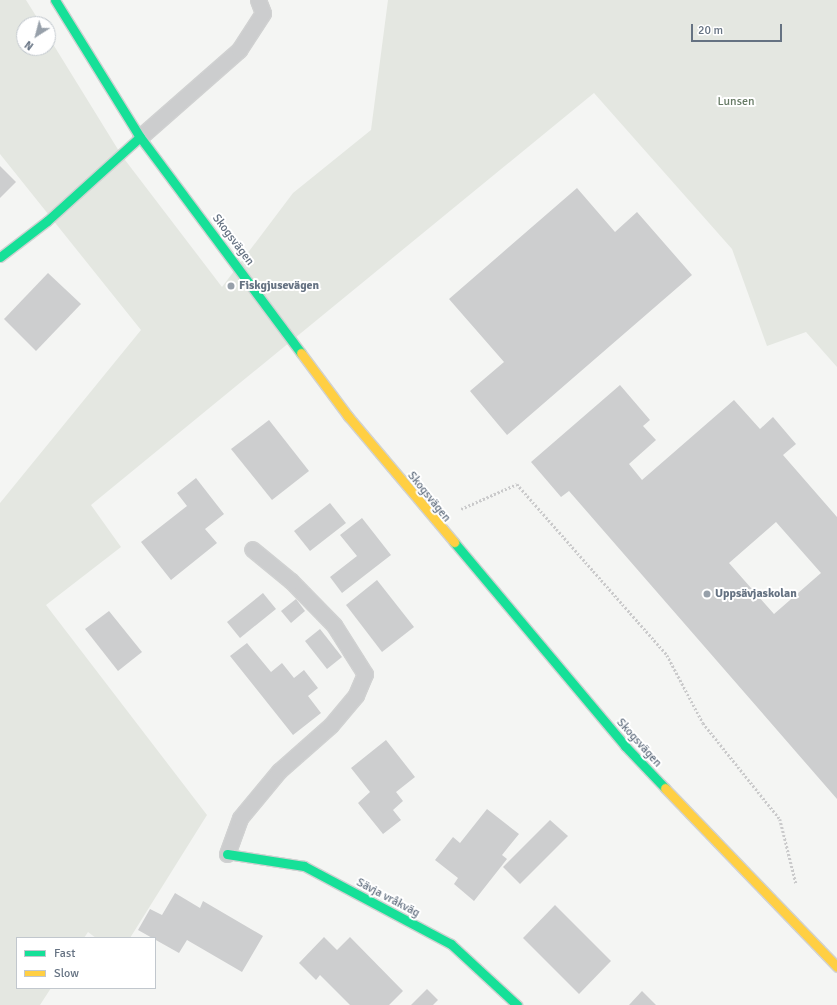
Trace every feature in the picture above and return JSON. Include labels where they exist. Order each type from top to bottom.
[{"type":"street","name":"Skogsvägen","points":[[55,0],[140,137],[240,268],[348,416],[434,521],[625,746],[837,967]]},
{"type":"street","points":[[0,257],[47,221],[140,137]]},
{"type":"street","name":"Sävja vråkväg","points":[[227,854],[304,866],[451,944],[517,1005]]},
{"type":"lane","points":[[140,137],[239,50],[263,13],[258,0]]},
{"type":"lane","points":[[227,854],[240,818],[279,771],[332,725],[356,695],[366,674],[334,625],[291,581],[252,549]]},
{"type":"path","points":[[434,521],[518,484],[667,654],[703,723],[780,819],[797,888]]},
{"type":"green space","name":"Lunsen","points":[[0,0],[26,0],[36,16],[16,16],[16,56],[56,56],[56,49],[122,156],[222,287],[293,193],[371,130],[388,0],[837,0],[837,367],[806,332],[767,346],[732,249],[594,93],[91,505],[121,547],[46,605],[207,815],[131,937],[95,937],[88,932],[85,937],[16,937],[16,989],[50,989],[40,1005],[0,1005],[0,503],[141,330],[0,154]]},
{"type":"building","points":[[0,166],[16,182],[0,198]]},
{"type":"building","points":[[577,188],[615,232],[637,212],[692,275],[507,435],[470,391],[504,362],[449,299]]},
{"type":"building","points":[[48,273],[81,304],[36,351],[4,319]]},
{"type":"building","name":"Uppsävjaskolan","points":[[620,385],[650,420],[643,426],[656,440],[629,464],[642,480],[734,400],[760,429],[773,417],[796,444],[783,455],[837,517],[837,799],[569,491],[561,497],[531,462]],"holes":[[[776,522],[821,573],[774,614],[729,563]]]},
{"type":"building","points":[[269,420],[309,471],[272,500],[231,449]]},
{"type":"building","points":[[196,478],[224,514],[205,529],[217,543],[171,580],[141,542],[187,506],[177,493]]},
{"type":"building","points":[[330,503],[346,523],[310,551],[294,531]]},
{"type":"building","points":[[362,518],[391,555],[342,593],[330,577],[357,556],[340,535]]},
{"type":"building","points":[[377,580],[414,627],[382,652],[346,605]]},
{"type":"building","points":[[263,593],[276,609],[240,638],[227,622]]},
{"type":"building","points":[[296,599],[305,611],[291,623],[281,611]]},
{"type":"building","points":[[109,611],[142,652],[118,671],[85,629]]},
{"type":"building","points":[[320,629],[342,657],[327,669],[305,641]]},
{"type":"building","points":[[247,643],[271,672],[282,663],[294,678],[304,670],[318,688],[308,696],[321,713],[293,735],[230,656]]},
{"type":"building","points":[[386,740],[415,777],[396,792],[403,801],[393,810],[401,820],[383,834],[358,803],[370,792],[351,768]]},
{"type":"building","points":[[487,809],[519,834],[502,855],[507,859],[474,901],[454,884],[458,878],[435,860],[453,837],[460,843]]},
{"type":"building","points":[[550,820],[568,836],[520,884],[503,867]]},
{"type":"building","points":[[175,893],[200,908],[203,901],[263,936],[242,972],[187,940],[179,953],[156,940],[156,937],[150,937],[138,930],[150,909],[162,915]]},
{"type":"building","points":[[555,905],[611,961],[579,994],[523,938]]},
{"type":"building","points":[[324,937],[337,950],[350,937],[403,991],[389,1005],[350,1005],[320,975],[316,980],[299,963]]},
{"type":"building","points":[[427,989],[438,1000],[433,1005],[411,1005]]},
{"type":"building","points":[[642,991],[656,1005],[629,1005]]},
{"type":"traffic: fast","points":[[55,0],[140,137],[301,353]]},
{"type":"traffic: fast","points":[[0,257],[47,221],[140,137]]},
{"type":"traffic: fast","points":[[454,542],[625,746],[665,788]]},
{"type":"traffic: fast","points":[[227,854],[304,866],[451,944],[517,1005]]},
{"type":"traffic: slow","points":[[301,353],[348,416],[454,542]]},
{"type":"traffic: slow","points":[[665,788],[837,967]]},
{"type":"place","name":"Fiskgjusevägen","points":[[231,286]]},
{"type":"place","name":"Uppsävjaskolan","points":[[707,594]]}]
